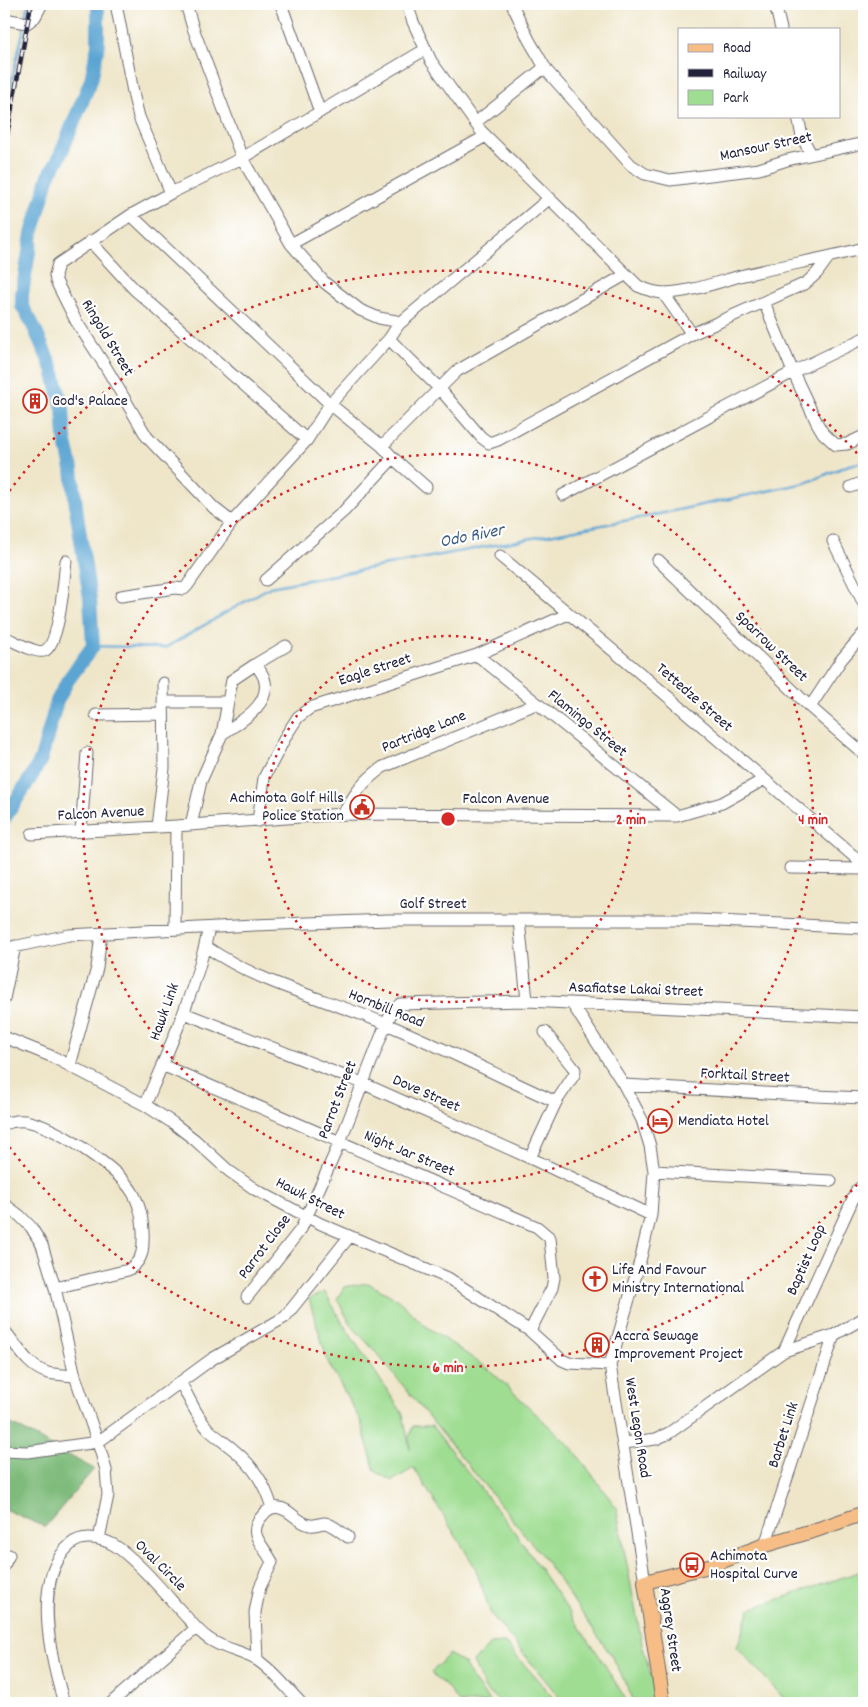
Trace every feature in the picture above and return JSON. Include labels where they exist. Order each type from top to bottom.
[{"type":"main road","name":"Aggrey Street","points":[[663,1703],[645,1582],[709,1566],[765,1545],[864,1513]]},
{"type":"street","points":[[4,19],[27,23],[35,17],[42,4]]},
{"type":"street","points":[[116,4],[139,117],[171,193]]},
{"type":"street","points":[[186,4],[193,28],[242,158],[291,244],[325,283],[360,310],[369,315],[392,320],[399,324]]},
{"type":"street","points":[[280,4],[320,112]]},
{"type":"street","points":[[407,4],[413,22],[432,61],[475,123],[638,286],[650,291],[663,293],[693,290],[744,275],[828,258],[864,248]]},
{"type":"street","points":[[475,123],[545,67],[512,4]]},
{"type":"street","points":[[776,4],[781,28]]},
{"type":"street","name":"Ringold Street","points":[[232,522],[214,508],[147,438],[104,364],[76,321],[56,281],[58,264],[90,241],[131,216],[171,193],[242,158],[426,49]]},
{"type":"street","name":"Mansour Street","points":[[545,67],[631,165],[645,174],[670,180],[759,169],[811,154],[864,143]]},
{"type":"street","points":[[798,118],[802,136],[811,154]]},
{"type":"street","points":[[291,244],[486,136]]},
{"type":"street","points":[[121,596],[175,588],[184,589],[232,522],[307,440],[330,404],[389,339],[399,324],[550,198]]},
{"type":"street","points":[[131,216],[330,404],[382,446],[426,487]]},
{"type":"street","points":[[90,241],[134,289],[307,440]]},
{"type":"street","points":[[389,339],[439,388],[481,437],[489,443],[498,440],[692,334],[806,283],[817,273],[828,258]]},
{"type":"street","points":[[382,446],[457,371],[625,275]]},
{"type":"street","points":[[663,293],[692,334]]},
{"type":"street","points":[[764,302],[793,372],[817,423],[829,440],[836,446],[847,444],[864,436]]},
{"type":"street","points":[[563,495],[793,372],[864,338]]},
{"type":"street","points":[[266,580],[344,512],[393,458]]},
{"type":"street","points":[[851,487],[864,482]]},
{"type":"street","points":[[833,541],[864,604]]},
{"type":"street","name":"Tettedze Street","points":[[500,556],[660,689],[864,867]]},
{"type":"street","name":"Sparrow Street","points":[[658,560],[810,707],[864,754]]},
{"type":"street","points":[[4,637],[36,651],[43,651],[48,648],[52,641],[61,608],[66,561]]},
{"type":"street","name":"Eagle Street","points":[[258,820],[264,778],[298,717],[310,708],[477,655],[568,614]]},
{"type":"street","points":[[810,707],[841,660],[864,633]]},
{"type":"street","points":[[191,825],[201,781],[222,734],[232,680],[286,646]]},
{"type":"street","name":"Flamingo Street","points":[[477,655],[677,816]]},
{"type":"street","points":[[222,734],[253,711],[262,701],[264,679],[256,664]]},
{"type":"street","points":[[157,827],[164,768],[163,682]]},
{"type":"street","points":[[163,702],[228,702]]},
{"type":"street","name":"Partridge Lane","points":[[343,814],[358,788],[367,778],[383,767],[536,704]]},
{"type":"street","points":[[96,715],[162,714]]},
{"type":"street","points":[[81,832],[87,753]]},
{"type":"street","name":"Falcon Avenue","points":[[32,834],[343,814],[677,816],[722,803],[763,780]]},
{"type":"street","points":[[175,928],[176,826]]},
{"type":"street","name":"Tettedze Street","points":[[790,868],[864,867]]},
{"type":"street","points":[[519,920],[527,1001]]},
{"type":"street","name":"Golf Street","points":[[9,948],[69,935],[254,924],[370,921],[697,920],[864,928]]},
{"type":"street","name":"Hawk Link","points":[[145,1105],[184,1012],[205,946],[208,928]]},
{"type":"street","points":[[70,1065],[97,968],[101,933]]},
{"type":"street","name":"Hornbill Road","points":[[205,946],[225,960],[267,981],[386,1024],[556,1102]]},
{"type":"street","points":[[4,999],[9,948]]},
{"type":"street","name":"Asafiatse Lakai Street","points":[[407,1003],[527,1001],[864,1016]]},
{"type":"street","name":"Parrot Street","points":[[307,1216],[340,1142],[386,1024],[396,1007],[407,1003]]},
{"type":"street","name":"West Legon Road","points":[[573,1004],[624,1085],[642,1120],[650,1146],[654,1171],[651,1215],[640,1261],[610,1365],[645,1582]]},
{"type":"street","name":"Dove Street","points":[[184,1012],[362,1083],[530,1158],[651,1215]]},
{"type":"street","points":[[530,1158],[556,1102],[574,1075],[575,1070],[545,1032]]},
{"type":"street","name":"Hawk Street","points":[[4,1037],[70,1065],[145,1105],[173,1123],[256,1190],[349,1237],[448,1278],[530,1331],[562,1360],[569,1363],[610,1365]]},
{"type":"street","name":"Night Jar Street","points":[[162,1065],[546,1233],[550,1238],[554,1278],[552,1288],[530,1331]]},
{"type":"street","name":"Forktail Street","points":[[624,1085],[864,1098]]},
{"type":"street","points":[[4,1124],[29,1122],[45,1127],[102,1162],[121,1178],[133,1194],[142,1217],[143,1252],[133,1266],[128,1270],[55,1288]]},
{"type":"street","points":[[654,1171],[831,1181]]},
{"type":"street","name":"Baptist Loop","points":[[784,1351],[857,1190],[864,1185]]},
{"type":"street","points":[[4,1204],[31,1227],[42,1245],[55,1288],[76,1376],[106,1470],[108,1495],[99,1539],[74,1541],[63,1551],[49,1584],[47,1611],[50,1645],[57,1681],[64,1703]]},
{"type":"street","name":"Parrot Close","points":[[247,1297],[293,1240],[307,1216]]},
{"type":"street","points":[[4,1451],[27,1452],[98,1442],[212,1359],[284,1317],[349,1237]]},
{"type":"street","points":[[624,1444],[656,1439],[670,1432],[784,1351],[834,1335],[864,1318]]},
{"type":"street","points":[[4,1330],[21,1354],[37,1367],[48,1373],[76,1376]]},
{"type":"street","name":"Barbet Link","points":[[765,1545],[834,1335]]},
{"type":"street","points":[[180,1382],[213,1435],[236,1452],[262,1482],[267,1490],[272,1508]]},
{"type":"street","points":[[257,1660],[256,1612],[260,1587],[272,1562],[258,1542],[255,1529],[260,1518],[272,1508],[278,1507],[310,1525],[328,1524],[348,1537]]},
{"type":"street","name":"Oval Circle","points":[[99,1539],[116,1546],[128,1556],[196,1628],[214,1642],[257,1660],[300,1703]]},
{"type":"street","points":[[4,1566],[9,1555]]},
{"type":"street","points":[[111,1703],[196,1628]]},
{"type":"green space","points":[[368,1283],[397,1299],[423,1324],[490,1370],[573,1449],[616,1507],[642,1644],[659,1703],[635,1703],[613,1658],[543,1557],[374,1350],[351,1325],[337,1299],[344,1287]]},
{"type":"green space","points":[[325,1292],[343,1324],[403,1414],[410,1450],[409,1437],[413,1426],[432,1426],[516,1534],[600,1657],[628,1703],[564,1703],[491,1614],[475,1567],[414,1468],[392,1481],[375,1471],[361,1422],[328,1362],[309,1299]]},
{"type":"green space","points":[[4,1420],[94,1469],[45,1527],[4,1509]]},
{"type":"green space","points":[[864,1570],[864,1703],[788,1703],[737,1647],[750,1609]]},
{"type":"green space","points":[[505,1643],[557,1703],[501,1703],[485,1689],[473,1662],[490,1644]]},
{"type":"green space","points":[[449,1654],[464,1664],[491,1703],[459,1703],[449,1689],[431,1673]]},
{"type":"waterway","points":[[23,18],[25,18],[28,4]]},
{"type":"waterway","points":[[4,819],[41,759],[57,701],[68,680],[93,646],[90,598],[72,469],[65,438],[63,409],[53,370],[31,321],[22,306],[22,294],[32,234],[49,175],[59,158],[91,80],[98,46],[98,4]]},
{"type":"waterway","points":[[4,114],[24,27]]},
{"type":"waterway","name":"Odo River","points":[[93,646],[165,648],[270,587],[645,517],[805,483],[849,465],[864,462]]},
{"type":"railway","points":[[4,151],[31,4]]},
{"type":"place","name":"God's Palace","points":[[35,401]]},
{"type":"place","name":"Achimota Golf Hills Police Station","points":[[362,807]]},
{"type":"place","name":"Mendiata Hotel","points":[[660,1121]]},
{"type":"place","name":"Life And Favour Ministry International","points":[[595,1279]]},
{"type":"place","name":"Accra Sewage Improvement Project","points":[[597,1345]]},
{"type":"place","name":"Achimota Hospital Curve","points":[[692,1565]]}]
